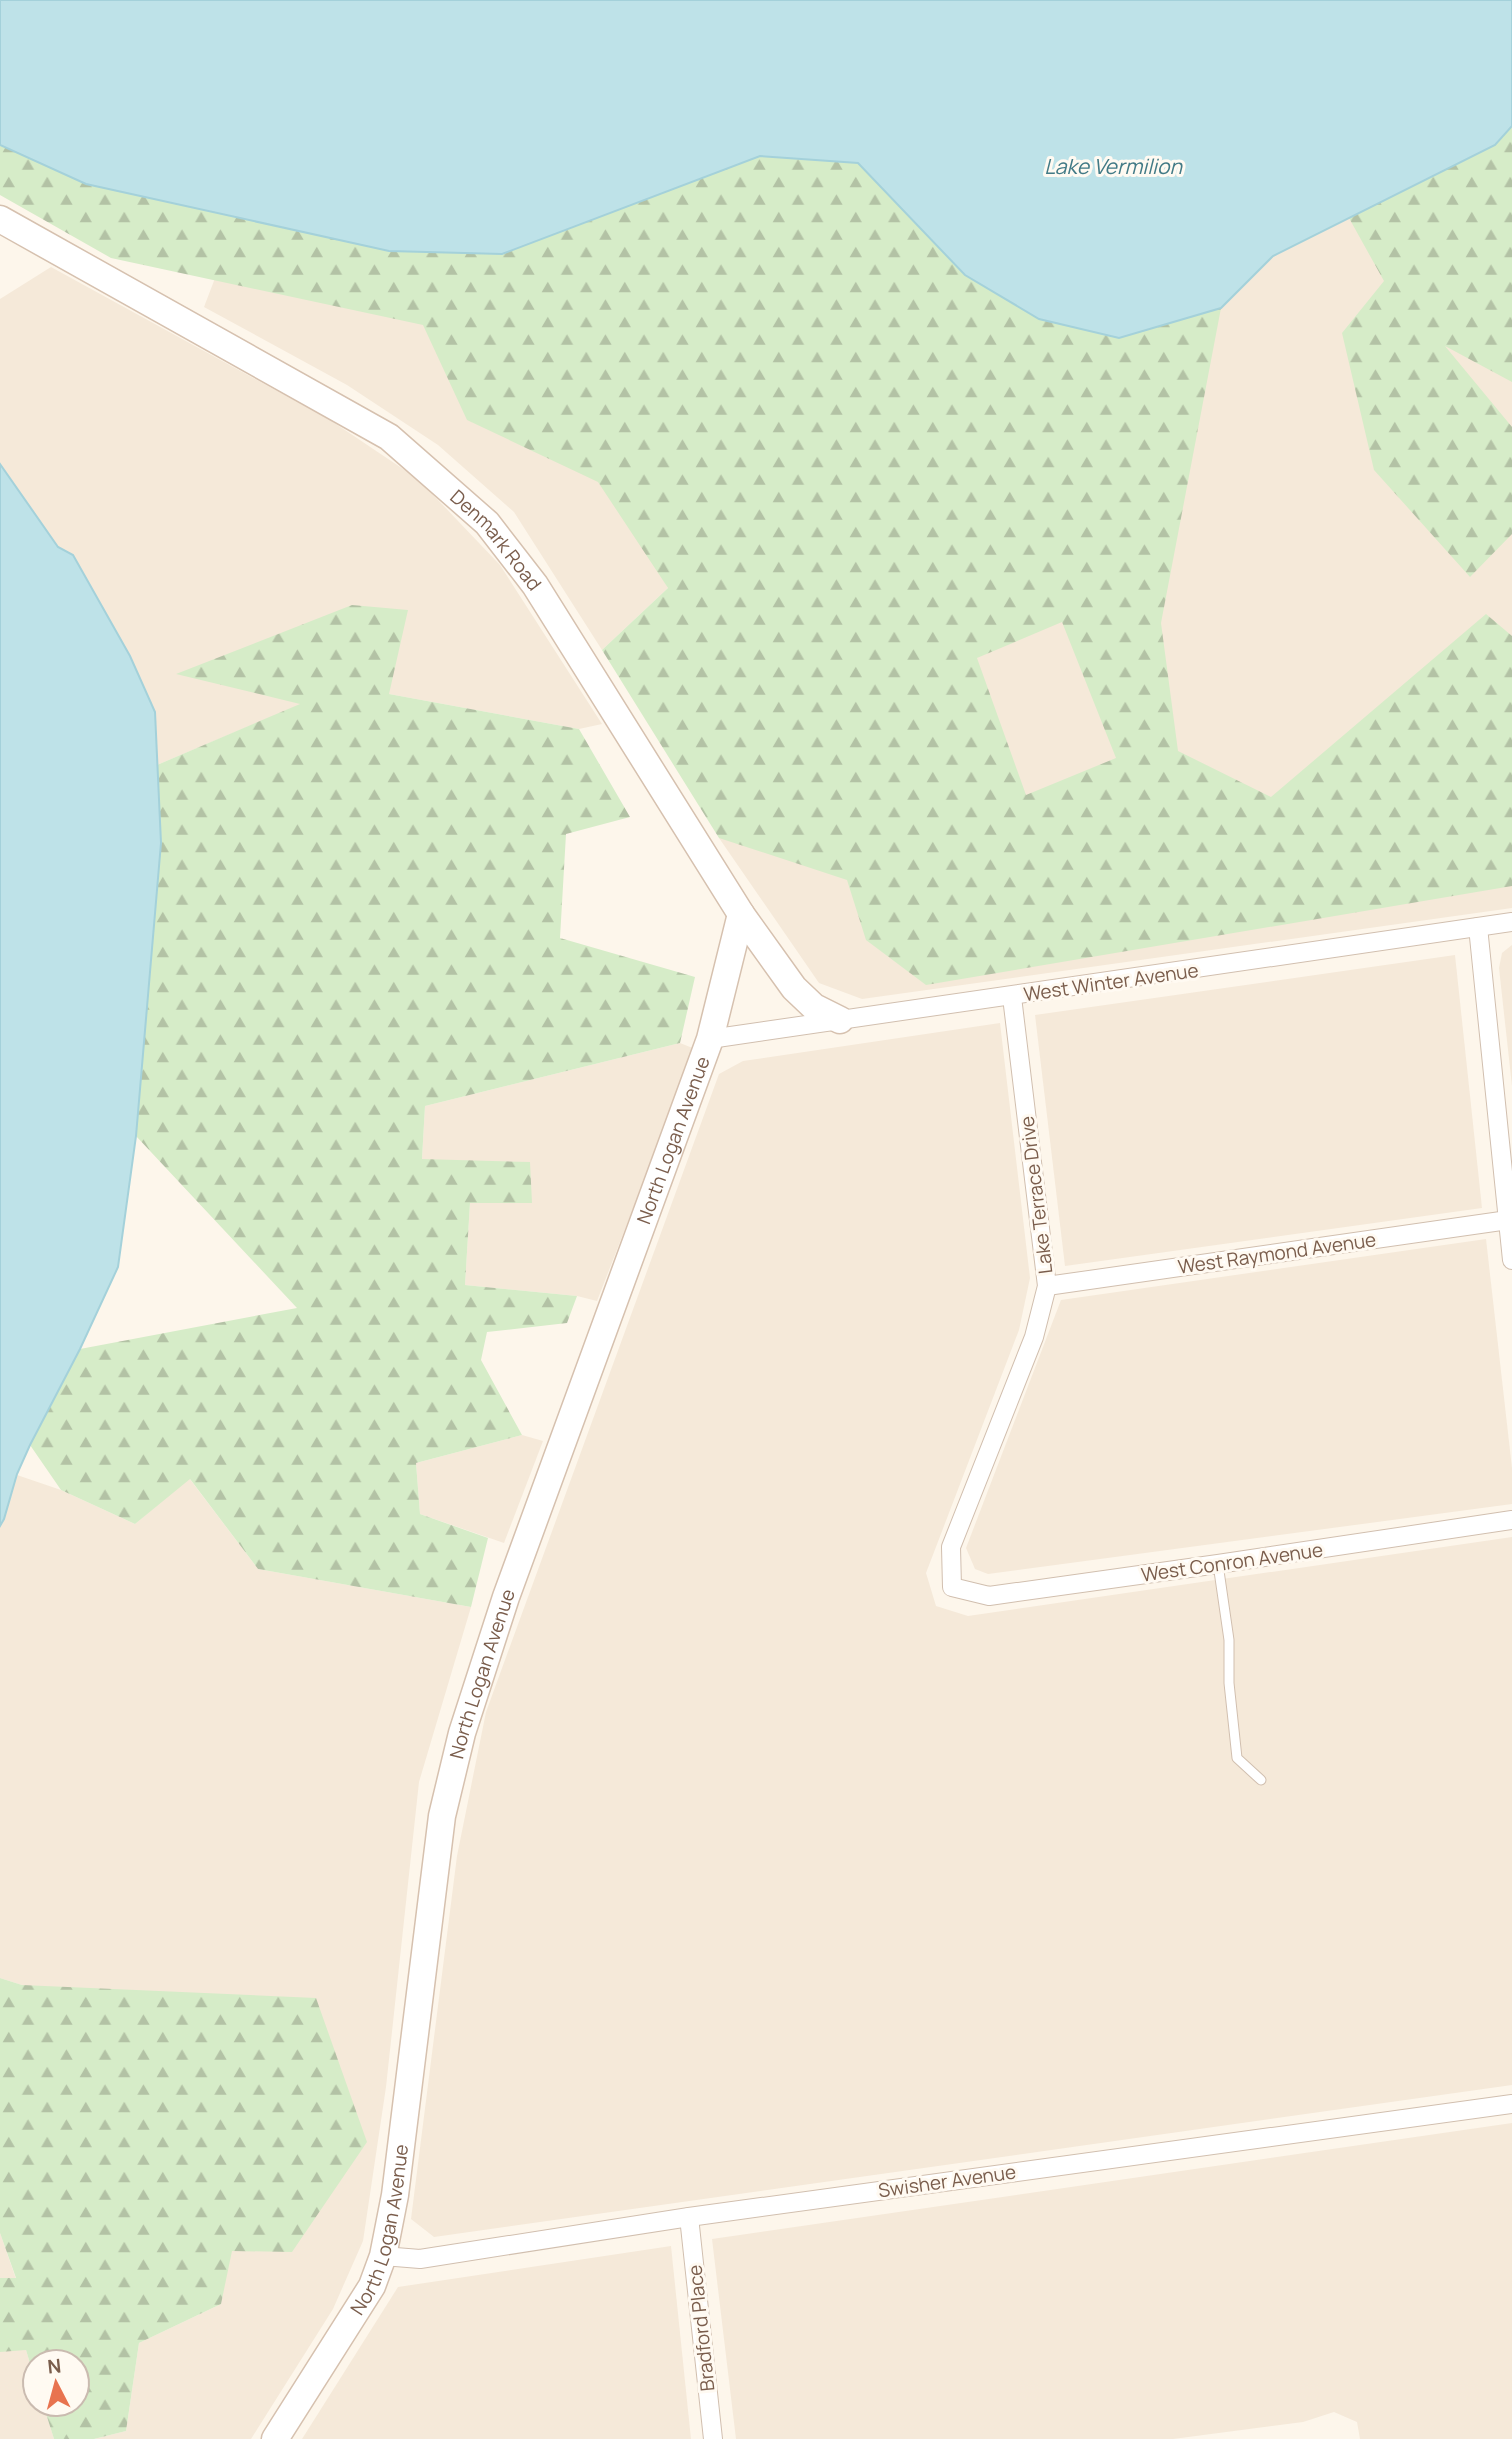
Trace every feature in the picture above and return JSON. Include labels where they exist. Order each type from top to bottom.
[{"type":"street","name":"Denmark Road","points":[[0,219],[389,437],[487,523],[535,585],[741,914],[794,989],[814,1007],[840,1020]]},
{"type":"street","name":"North Logan Avenue","points":[[275,2439],[372,2286],[383,2256],[395,2195],[442,1816],[462,1733],[527,1536],[710,1039],[741,914]]},
{"type":"street","name":"West Winter Avenue","points":[[710,1039],[1512,922]]},
{"type":"street","points":[[1478,928],[1512,1260]]},
{"type":"street","name":"Lake Terrace Drive","points":[[952,1587],[951,1547],[1034,1337],[1047,1286],[1012,997]]},
{"type":"street","name":"West Raymond Avenue","points":[[1047,1286],[1508,1220]]},
{"type":"street","name":"West Conron Avenue","points":[[952,1587],[989,1596],[1512,1520]]},
{"type":"street","name":"Swisher Avenue","points":[[383,2256],[420,2259],[689,2217],[1512,2104]]},
{"type":"street","name":"Bradford Place","points":[[689,2217],[713,2439]]},
{"type":"lane","points":[[1218,1564],[1229,1640],[1229,1683],[1237,1758],[1261,1780]]},
{"type":"shaded area","points":[[1417,184],[1512,302],[1512,908],[862,999],[819,983],[719,838],[977,658],[1221,308],[1273,256]]},
{"type":"shaded area","points":[[238,218],[389,251],[502,254],[668,588],[602,650],[514,512],[438,445],[347,385],[204,307]]},
{"type":"shaded area","points":[[51,267],[330,420],[418,479],[500,565],[602,724],[579,729],[389,694],[302,704],[157,765],[155,712],[73,555],[58,547],[0,464],[0,299]]},
{"type":"shaded area","points":[[1512,945],[1512,1086],[1499,968],[1502,953]]},
{"type":"shaded area","points":[[1455,955],[1482,1208],[1065,1266],[1035,1015]]},
{"type":"shaded area","points":[[1000,1023],[1030,1278],[1019,1330],[926,1573],[936,1606],[968,1616],[1512,1537],[1512,2085],[434,2237],[411,2219],[457,1856],[486,1712],[719,1074],[743,1061]]},
{"type":"shaded area","points":[[680,1043],[695,1049],[597,1301],[577,1296],[465,1285],[470,1203],[422,1159],[425,1106]]},
{"type":"shaded area","points":[[1486,1239],[1512,1468],[1512,1504],[988,1574],[975,1569],[966,1548],[1061,1300]]},
{"type":"shaded area","points":[[522,1435],[543,1441],[504,1543],[420,1514],[416,1463]]},
{"type":"shaded area","points":[[17,1475],[61,1490],[135,1524],[189,1478],[258,1569],[471,1607],[419,1782],[386,2087],[363,2241],[333,2309],[251,2439],[94,2439],[126,2431],[139,2343],[221,2304],[22,1985],[0,1978],[0,1526]]},
{"type":"shaded area","points":[[1512,2123],[1512,2439],[1360,2439],[1357,2422],[1334,2412],[1303,2422],[1173,2439],[736,2439],[712,2239]]},
{"type":"shaded area","points":[[0,2233],[16,2279],[26,2348],[21,2348],[21,2418],[47,2418],[54,2439],[0,2439]]},
{"type":"shaded area","points":[[671,2246],[691,2439],[302,2439],[398,2287]]},
{"type":"green space","points":[[1512,126],[1512,382],[1445,346],[1512,427],[1512,534],[1470,577],[1374,470],[1342,333],[1384,281],[1349,218],[1495,145]]},
{"type":"green space","points":[[0,145],[86,184],[389,251],[502,254],[760,156],[858,163],[965,275],[1119,338],[1221,308],[1161,623],[1178,751],[1271,797],[1486,614],[1512,636],[1512,886],[926,985],[866,940],[847,880],[719,838],[602,650],[668,588],[598,482],[467,420],[423,325],[111,258],[0,195]],"holes":[[[1062,622],[1116,758],[1026,795],[977,658]]]},
{"type":"green space","points":[[352,605],[408,610],[389,694],[579,729],[630,817],[566,834],[560,938],[695,977],[680,1043],[425,1106],[422,1159],[530,1162],[532,1203],[470,1203],[465,1285],[577,1296],[567,1323],[487,1332],[481,1360],[522,1435],[416,1463],[420,1514],[488,1538],[471,1607],[258,1569],[190,1479],[135,1524],[61,1490],[30,1445],[80,1349],[297,1308],[136,1136],[161,843],[157,765],[300,704],[176,674]]},
{"type":"green space","points":[[0,1978],[22,1985],[316,1998],[367,2142],[292,2252],[232,2251],[221,2304],[139,2343],[126,2431],[94,2439],[54,2439],[47,2418],[91,2418],[91,2348],[21,2348],[21,2350],[0,2352],[0,2278],[16,2278],[0,2233]]},
{"type":"water","name":"Lake Vermilion","points":[[0,0],[1512,0],[1512,126],[1495,145],[1273,256],[1221,308],[1119,338],[1039,319],[965,275],[858,163],[760,156],[502,254],[389,251],[86,184],[0,145]]},
{"type":"water","points":[[0,464],[58,547],[73,555],[130,656],[155,712],[161,843],[136,1136],[118,1267],[80,1349],[30,1445],[17,1474],[0,1526]]}]
